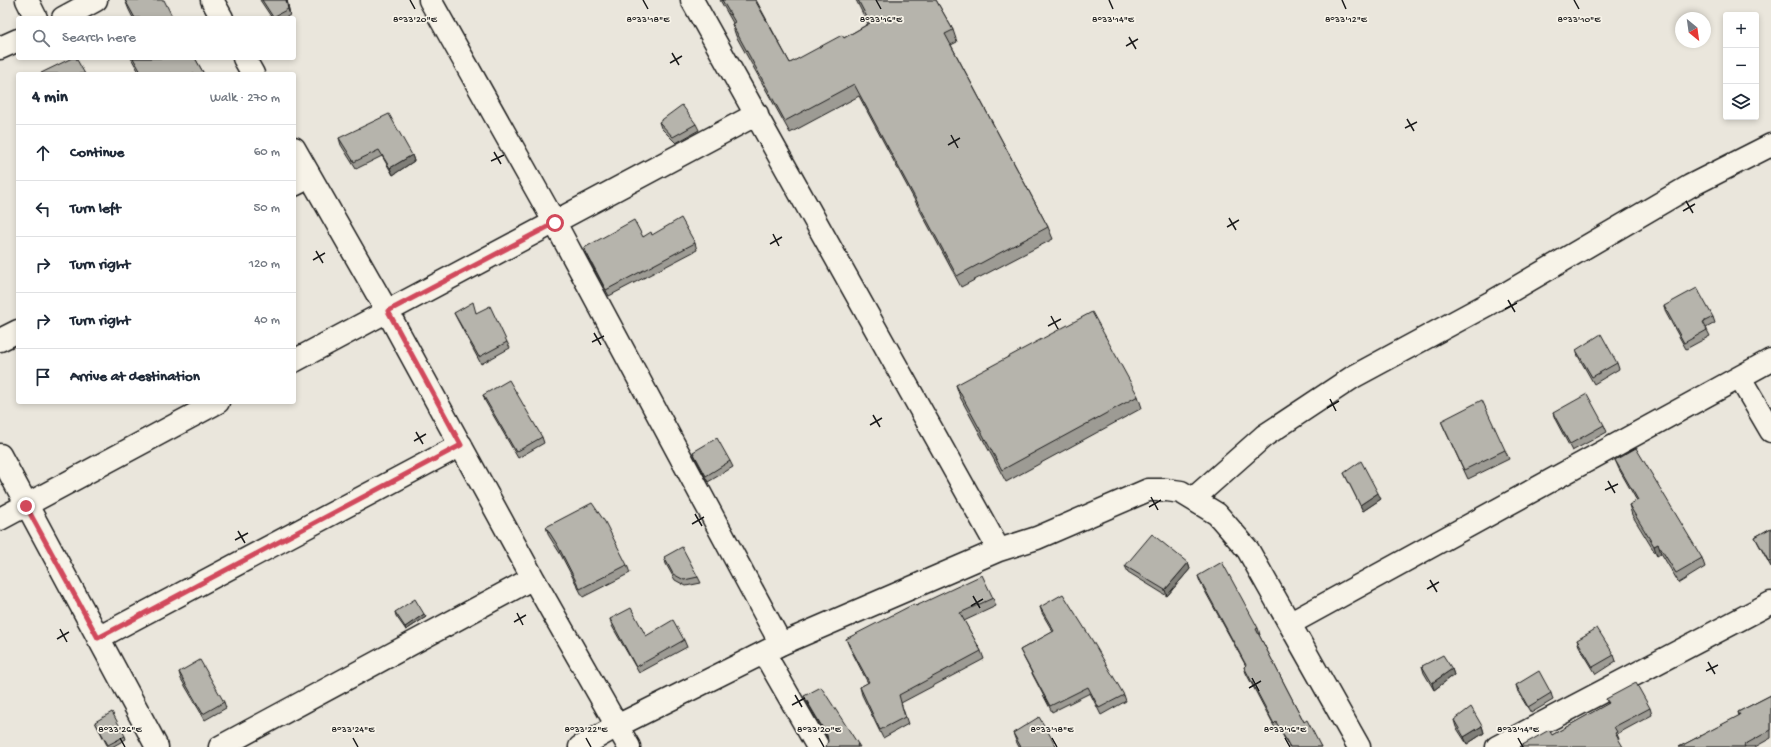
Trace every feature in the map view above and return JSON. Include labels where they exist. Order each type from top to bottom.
[{"type":"street","points":[[27,0],[35,16]]},
{"type":"street","points":[[67,16],[96,0]]},
{"type":"street","points":[[430,0],[555,223],[773,649],[818,747]]},
{"type":"street","points":[[692,0],[999,550]]},
{"type":"street","points":[[0,48],[16,41]]},
{"type":"street","points":[[245,60],[252,72]]},
{"type":"street","points":[[296,360],[757,114]]},
{"type":"street","points":[[1193,499],[1264,436],[1352,377],[1490,303],[1690,186],[1771,145]]},
{"type":"street","points":[[296,156],[302,181],[388,311],[533,578],[629,747]]},
{"type":"street","points":[[0,340],[16,332]]},
{"type":"street","points":[[1291,623],[1771,360]]},
{"type":"street","points":[[1740,378],[1771,431]]},
{"type":"street","points":[[0,519],[214,404]]},
{"type":"street","points":[[98,638],[461,445]]},
{"type":"street","points":[[0,455],[26,506],[157,747]]},
{"type":"street","points":[[580,747],[617,726],[773,649],[999,550],[1037,538],[1148,490],[1168,490],[1181,492],[1217,514],[1248,550],[1291,623],[1358,747]]},
{"type":"street","points":[[220,747],[533,578]]},
{"type":"street","points":[[1497,747],[1771,604]]},
{"type":"building","points":[[125,0],[164,0],[172,16],[134,16]]},
{"type":"building","points":[[262,0],[286,0],[288,9],[272,16]]},
{"type":"building","points":[[722,0],[755,0],[790,63],[842,35],[844,38],[870,23],[858,0],[936,0],[953,30],[945,34],[1048,227],[957,276],[854,84],[785,121],[732,24],[735,22]]},
{"type":"building","points":[[68,60],[77,60],[84,72],[43,72]]},
{"type":"building","points":[[134,60],[196,60],[203,72],[141,72]]},
{"type":"building","points":[[682,105],[696,124],[673,137],[659,122]]},
{"type":"building","points":[[389,114],[412,155],[390,168],[379,150],[354,162],[339,138]]},
{"type":"building","points":[[681,218],[695,243],[606,290],[584,248],[634,220],[643,237],[651,232],[652,235]]},
{"type":"building","points":[[1697,288],[1713,317],[1703,322],[1707,330],[1684,343],[1664,306]]},
{"type":"building","points":[[473,302],[476,313],[490,306],[507,342],[479,357],[454,313]]},
{"type":"building","points":[[1092,312],[1138,396],[1002,470],[956,385]]},
{"type":"building","points":[[1601,334],[1617,363],[1592,377],[1576,350]]},
{"type":"building","points":[[509,380],[542,437],[516,452],[483,395]]},
{"type":"building","points":[[1587,394],[1604,425],[1570,444],[1553,413]]},
{"type":"building","points":[[1482,400],[1505,450],[1464,470],[1441,421]]},
{"type":"building","points":[[717,438],[730,461],[706,476],[693,452]]},
{"type":"building","points":[[1636,448],[1702,558],[1676,573],[1658,544],[1654,546],[1629,505],[1638,500],[1615,460]]},
{"type":"building","points":[[1361,461],[1378,493],[1360,505],[1344,473]]},
{"type":"building","points":[[592,503],[605,522],[627,565],[580,589],[558,546],[546,527]]},
{"type":"building","points":[[1771,528],[1771,561],[1769,562],[1755,537]]},
{"type":"building","points":[[1152,534],[1188,563],[1165,590],[1125,566]]},
{"type":"building","points":[[682,547],[698,577],[684,580],[673,574],[664,557]]},
{"type":"building","points":[[1222,562],[1258,628],[1256,629],[1304,722],[1307,720],[1321,747],[1290,747],[1276,722],[1274,724],[1244,667],[1246,665],[1198,576]]},
{"type":"building","points":[[982,575],[993,598],[960,613],[981,651],[899,695],[905,717],[880,730],[860,687],[869,682],[846,639],[914,604],[916,606]]},
{"type":"building","points":[[1063,594],[1124,695],[1099,708],[1088,687],[1050,706],[1020,650],[1054,631],[1040,607]]},
{"type":"building","points":[[415,599],[424,614],[405,627],[395,612]]},
{"type":"building","points":[[631,608],[646,636],[673,620],[684,640],[636,667],[610,619]]},
{"type":"building","points":[[1597,628],[1614,655],[1593,667],[1577,640]]},
{"type":"building","points":[[1443,655],[1452,669],[1432,683],[1422,666]]},
{"type":"building","points":[[200,660],[224,702],[203,714],[179,672]]},
{"type":"building","points":[[1539,671],[1551,693],[1528,707],[1516,685]]},
{"type":"building","points":[[1636,683],[1650,708],[1614,727],[1617,732],[1615,733],[1623,747],[1519,747],[1549,730],[1552,735],[1609,703],[1606,699]]},
{"type":"building","points":[[821,687],[858,744],[858,747],[826,747],[828,741],[827,735],[804,696]]},
{"type":"building","points":[[1771,695],[1771,730],[1744,745],[1745,747],[1679,747],[1740,715],[1738,712]]},
{"type":"building","points":[[1471,707],[1482,726],[1464,737],[1454,720]]},
{"type":"building","points":[[112,712],[125,736],[108,745],[95,722]]},
{"type":"building","points":[[1039,717],[1057,747],[1021,747],[1013,733]]},
{"type":"route","points":[[26,506],[98,638],[461,445],[388,311],[555,223]]}]
